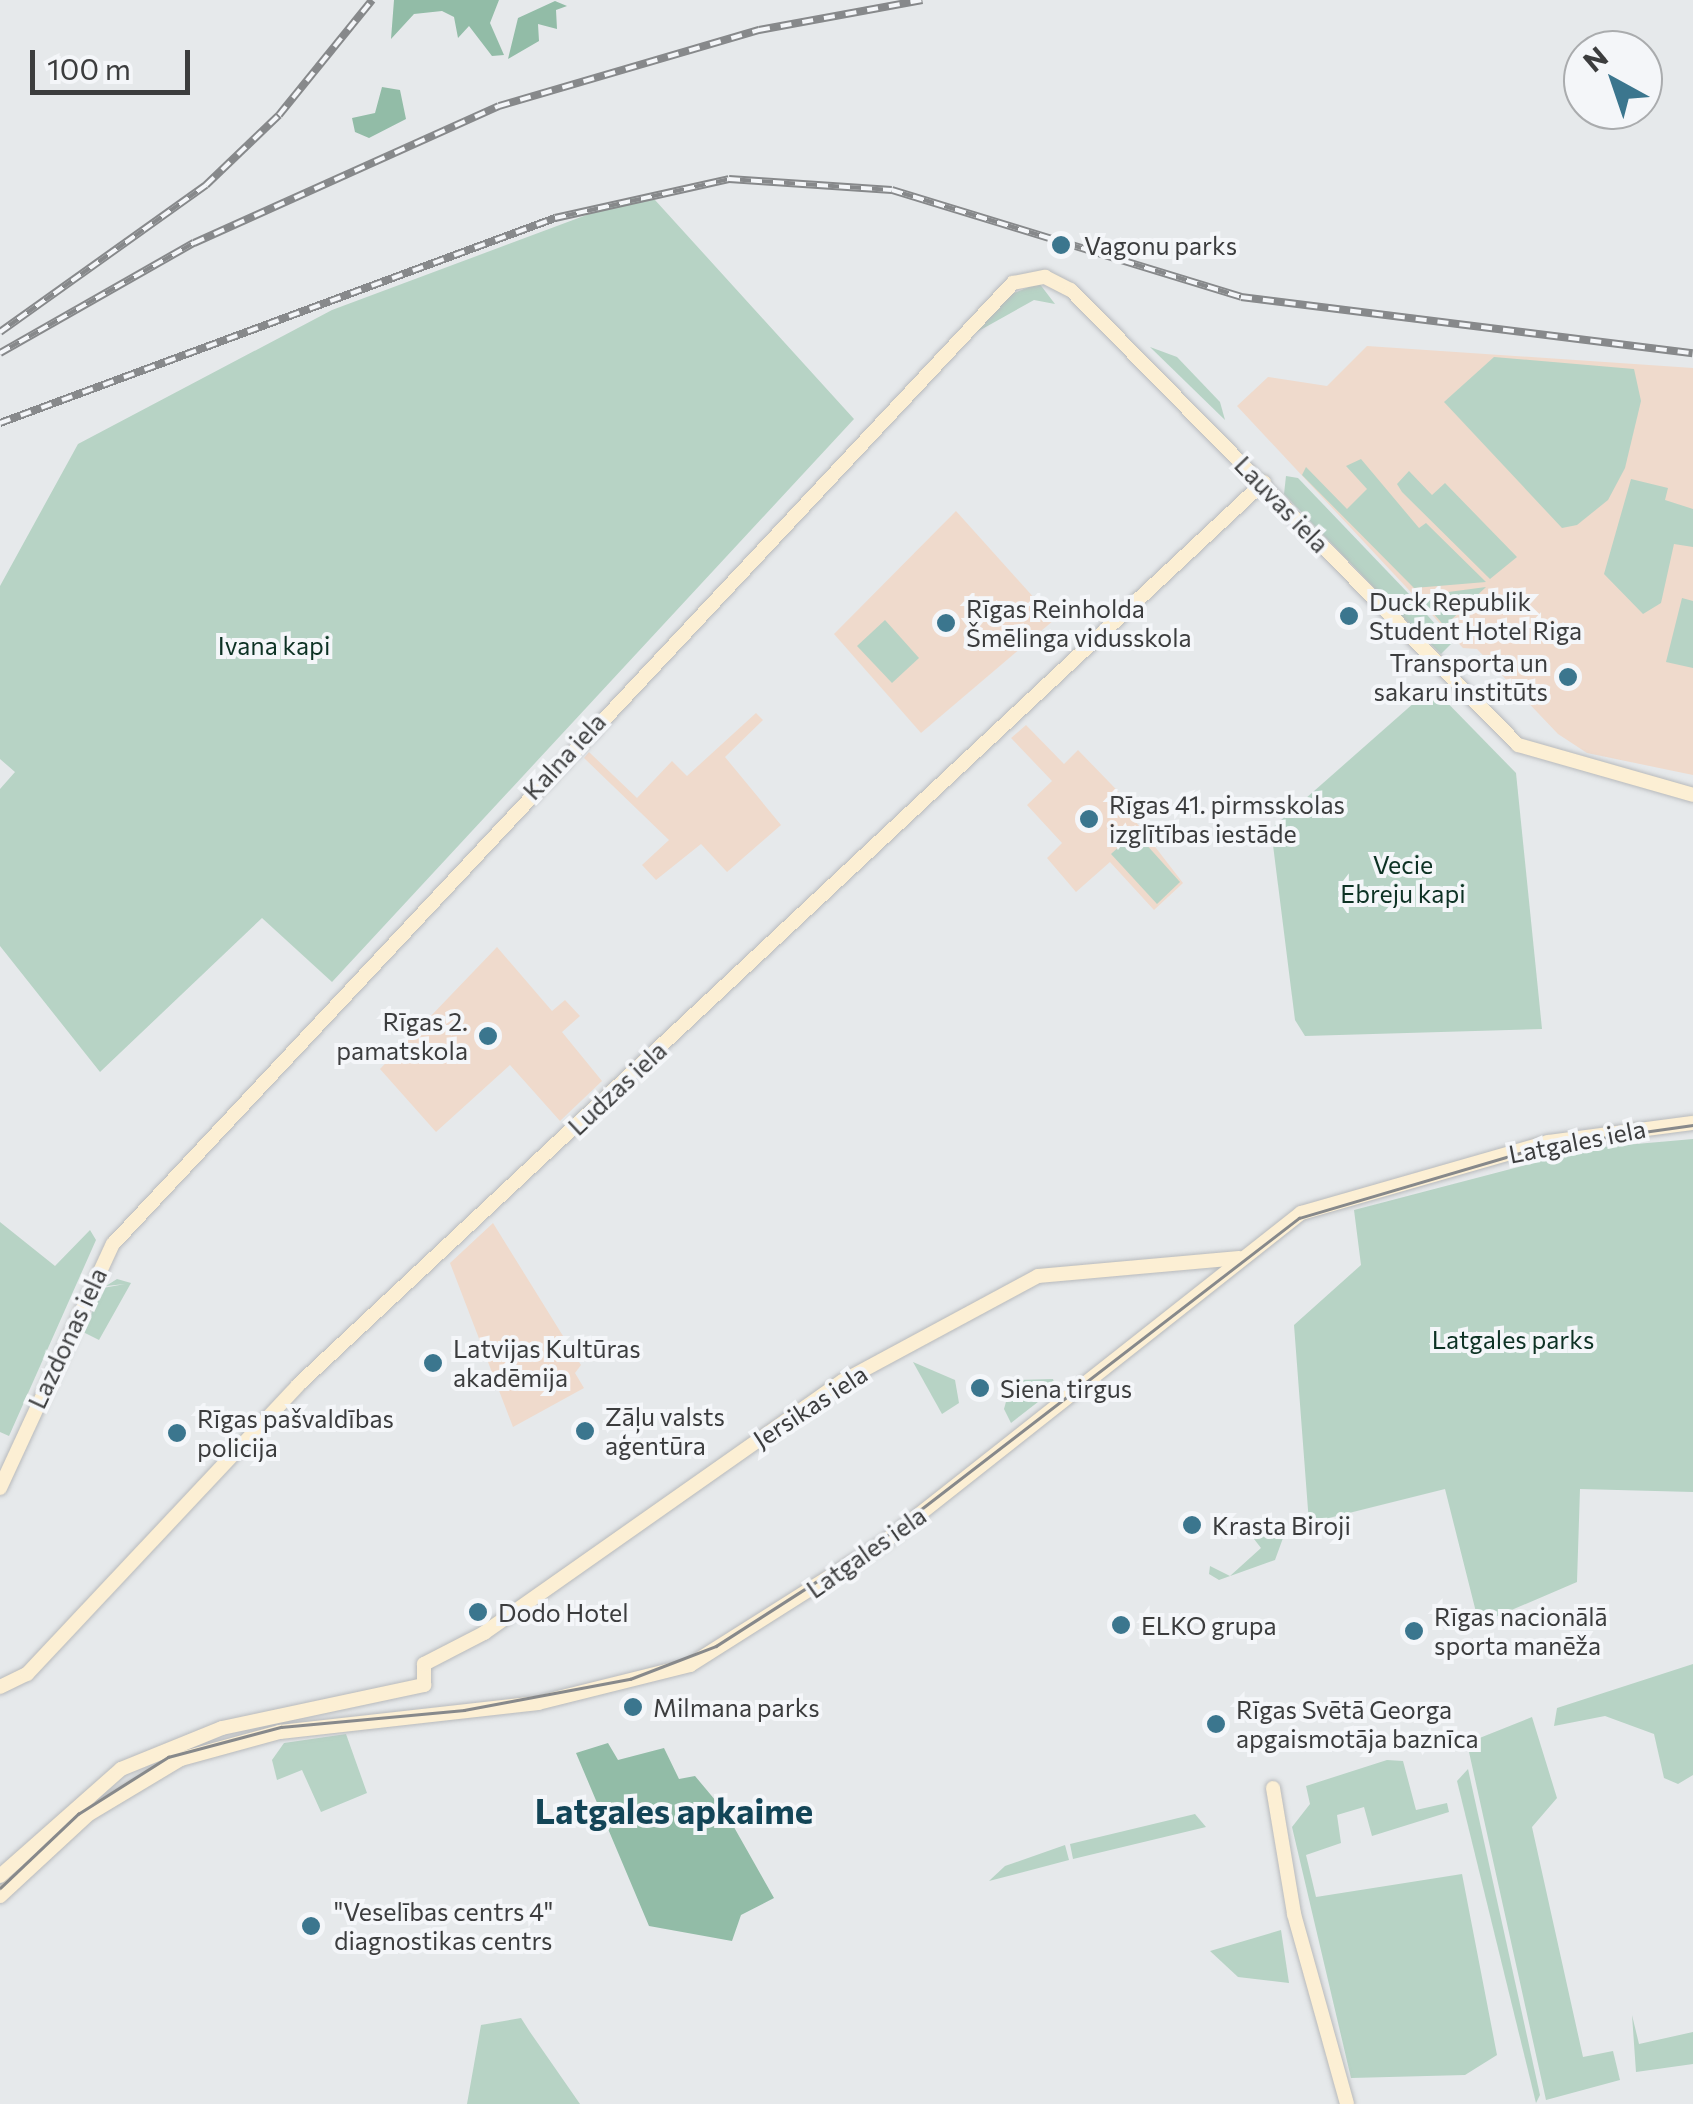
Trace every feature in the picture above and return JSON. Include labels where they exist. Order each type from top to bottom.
[{"type":"street","name":"Lauvas iela","points":[[1022,279],[1071,290],[1264,482],[1492,724],[1532,752],[1693,794]]},
{"type":"street","name":"Kalna iela","points":[[114,1244],[964,330],[1022,279]]},
{"type":"street","name":"Ludzas iela","points":[[3,1687],[284,1398],[1247,505],[1264,482]]},
{"type":"street","points":[[1247,505],[1267,502],[1295,517]]},
{"type":"street","name":"Latgales iela","points":[[0,1896],[89,1814],[180,1759],[280,1732],[538,1704],[690,1666],[883,1543],[1231,1274],[1238,1258],[1302,1213],[1548,1142],[1693,1123]]},
{"type":"street","name":"Lazdonas iela","points":[[0,1488],[114,1244]]},
{"type":"street","name":"Jersikas iela","points":[[0,1876],[77,1800],[149,1756],[222,1728],[424,1684],[424,1664],[484,1633],[843,1380],[1038,1276],[1238,1258]]},
{"type":"street","points":[[1273,1788],[1335,2082],[1347,2104]]},
{"type":"street","points":[[1332,2104],[1335,2082]]},
{"type":"shaded area","points":[[1367,346],[1693,368],[1693,775],[1587,753],[1558,734],[1477,649],[1463,648],[1237,406],[1268,377],[1327,386]]},
{"type":"shaded area","name":"Rīgas Reinholda Šmēlinga vidusskola","points":[[956,511],[1054,620],[921,733],[834,634]]},
{"type":"shaded area","points":[[756,713],[763,720],[725,757],[781,825],[727,872],[701,844],[656,880],[642,865],[669,840],[584,758],[589,752],[637,798],[672,761],[687,776]]},
{"type":"shaded area","name":"Rīgas 41. pirmsskolas izglītības iestāde","points":[[1026,725],[1064,764],[1078,750],[1142,816],[1136,822],[1183,883],[1154,910],[1110,862],[1076,892],[1047,858],[1062,843],[1027,805],[1052,781],[1011,738]]},
{"type":"shaded area","name":"Rīgas 2. pamatskola","points":[[497,947],[552,1011],[565,1000],[580,1016],[562,1032],[602,1081],[560,1121],[510,1065],[436,1132],[380,1069]]},
{"type":"shaded area","points":[[493,1223],[581,1365],[575,1373],[584,1388],[513,1427],[450,1263]]},
{"type":"green space","points":[[394,0],[499,0],[490,23],[504,55],[492,56],[469,26],[458,38],[454,17],[442,11],[414,14],[391,39]]},
{"type":"green space","points":[[555,1],[567,6],[556,10],[557,29],[538,24],[539,41],[508,59],[518,18]]},
{"type":"green space","points":[[382,87],[400,90],[406,119],[369,138],[355,132],[352,118],[375,113]]},
{"type":"green space","name":"Ivana kapi","points":[[632,198],[655,200],[854,419],[332,982],[262,918],[100,1072],[0,946],[0,789],[15,772],[0,759],[0,586],[78,444],[332,310]]},
{"type":"green space","points":[[1039,283],[1055,304],[1034,300],[975,333],[1009,295]]},
{"type":"green space","points":[[1150,347],[1177,357],[1220,402],[1225,420]]},
{"type":"green space","points":[[1494,357],[1634,369],[1641,401],[1625,468],[1608,500],[1577,525],[1562,528],[1444,402]]},
{"type":"green space","points":[[1361,459],[1419,528],[1426,523],[1486,582],[1414,588],[1302,475],[1306,467],[1347,509],[1367,489],[1346,466]]},
{"type":"green space","points":[[1409,471],[1432,495],[1445,483],[1517,557],[1490,579],[1402,492],[1397,484]]},
{"type":"green space","points":[[1286,476],[1298,478],[1409,594],[1385,599],[1284,494]]},
{"type":"green space","points":[[1631,479],[1668,488],[1665,500],[1693,509],[1693,547],[1674,544],[1661,603],[1643,614],[1604,574]]},
{"type":"green space","points":[[1486,587],[1451,620],[1455,638],[1418,596]]},
{"type":"green space","points":[[1412,598],[1452,643],[1441,654],[1389,604]]},
{"type":"green space","points":[[1682,598],[1693,601],[1693,668],[1666,662]]},
{"type":"green space","points":[[885,620],[919,658],[892,683],[857,646]]},
{"type":"green space","name":"Vecie Ebreju kapi","points":[[1432,687],[1516,773],[1542,1029],[1305,1036],[1295,1020],[1271,829]]},
{"type":"green space","points":[[1135,832],[1180,882],[1157,904],[1111,854]]},
{"type":"green space","name":"Latgales parks","points":[[1693,1139],[1693,1492],[1580,1489],[1577,1582],[1479,1624],[1445,1489],[1309,1523],[1294,1325],[1361,1265],[1354,1210],[1591,1148]]},
{"type":"green space","points":[[0,1222],[55,1266],[90,1230],[96,1240],[9,1436],[0,1432]]},
{"type":"green space","points":[[117,1279],[131,1283],[99,1340],[83,1332],[103,1288],[125,1284],[106,1286]]},
{"type":"green space","points":[[913,1362],[955,1380],[959,1403],[942,1414]]},
{"type":"green space","name":"Siena tirgus","points":[[1053,1379],[1056,1388],[1011,1423],[1004,1409],[1012,1380]]},
{"type":"green space","points":[[1262,1528],[1283,1538],[1275,1560],[1219,1580],[1209,1574],[1210,1566],[1230,1576],[1261,1548],[1254,1539]]},
{"type":"green space","points":[[1693,1664],[1693,1775],[1678,1784],[1664,1778],[1654,1734],[1605,1716],[1554,1726],[1557,1708]]},
{"type":"green space","points":[[1532,1717],[1557,1798],[1532,1827],[1583,2057],[1613,2051],[1620,2080],[1546,2100],[1467,1743]]},
{"type":"green space","points":[[346,1734],[367,1793],[321,1812],[302,1770],[277,1780],[272,1760],[284,1743]]},
{"type":"green space","points":[[608,1743],[618,1760],[664,1748],[679,1779],[695,1776],[726,1813],[774,1898],[741,1915],[732,1941],[649,1926],[576,1753]]},
{"type":"green space","points":[[1387,1760],[1403,1761],[1416,1810],[1447,1803],[1449,1812],[1372,1836],[1364,1807],[1337,1815],[1341,1843],[1306,1855],[1316,1897],[1462,1874],[1497,2055],[1465,2075],[1351,2078],[1292,1827],[1310,1804],[1306,1786]]},
{"type":"green space","points":[[1468,1769],[1540,2095],[1536,2103],[1457,1781]]},
{"type":"green space","points":[[1195,1814],[1206,1827],[1073,1859],[1070,1844]]},
{"type":"green space","points":[[1065,1845],[1069,1860],[989,1881],[1005,1866]]},
{"type":"green space","points":[[1281,1930],[1289,1983],[1238,1977],[1210,1951]]},
{"type":"green space","points":[[1632,2015],[1639,2044],[1693,2032],[1693,2064],[1636,2072]]},
{"type":"green space","points":[[521,2018],[580,2104],[467,2104],[481,2025]]},
{"type":"tram line","points":[[0,1888],[78,1814],[168,1757],[281,1727],[464,1710],[630,1679],[716,1646],[881,1540],[1299,1218],[1544,1146],[1693,1125]]},
{"type":"railway","points":[[0,332],[206,185],[279,115],[372,0]]},
{"type":"railway","points":[[0,353],[194,243],[499,106],[759,30],[922,0]]},
{"type":"railway","points":[[0,423],[555,218],[729,179],[892,190],[1241,297],[1693,353]]},
{"type":"place","name":"Vagonu parks","points":[[1061,245]]},
{"type":"place","name":"Duck Republik Student Hotel Riga","points":[[1349,616]]},
{"type":"place","name":"Rīgas Reinholda Šmēlinga vidusskola","points":[[946,623]]},
{"type":"place","name":"Transporta un sakaru institūts","points":[[1568,677]]},
{"type":"place","name":"Rīgas 41. pirmsskolas izglītības iestāde","points":[[1089,819]]},
{"type":"place","name":"Rīgas 2. pamatskola","points":[[488,1036]]},
{"type":"place","name":"Latvijas Kultūras akadēmija","points":[[433,1363]]},
{"type":"place","name":"Siena tirgus","points":[[980,1388]]},
{"type":"place","name":"Zāļu valsts aģentūra","points":[[585,1431]]},
{"type":"place","name":"Rīgas pašvaldības policija","points":[[177,1433]]},
{"type":"place","name":"Krasta Biroji","points":[[1192,1525]]},
{"type":"place","name":"Dodo Hotel","points":[[478,1612]]},
{"type":"place","name":"ELKO grupa","points":[[1121,1625]]},
{"type":"place","name":"Rīgas nacionālā sporta manēža","points":[[1414,1631]]},
{"type":"place","name":"Milmana parks","points":[[633,1707]]},
{"type":"place","name":"Rīgas Svētā Georga apgaismotāja baznīca","points":[[1216,1724]]},
{"type":"place","name":"\"Veselības centrs 4\" diagnostikas centrs","points":[[311,1926]]},
{"type":"district","name":"Latgales apkaime","points":[[674,1810]]}]
